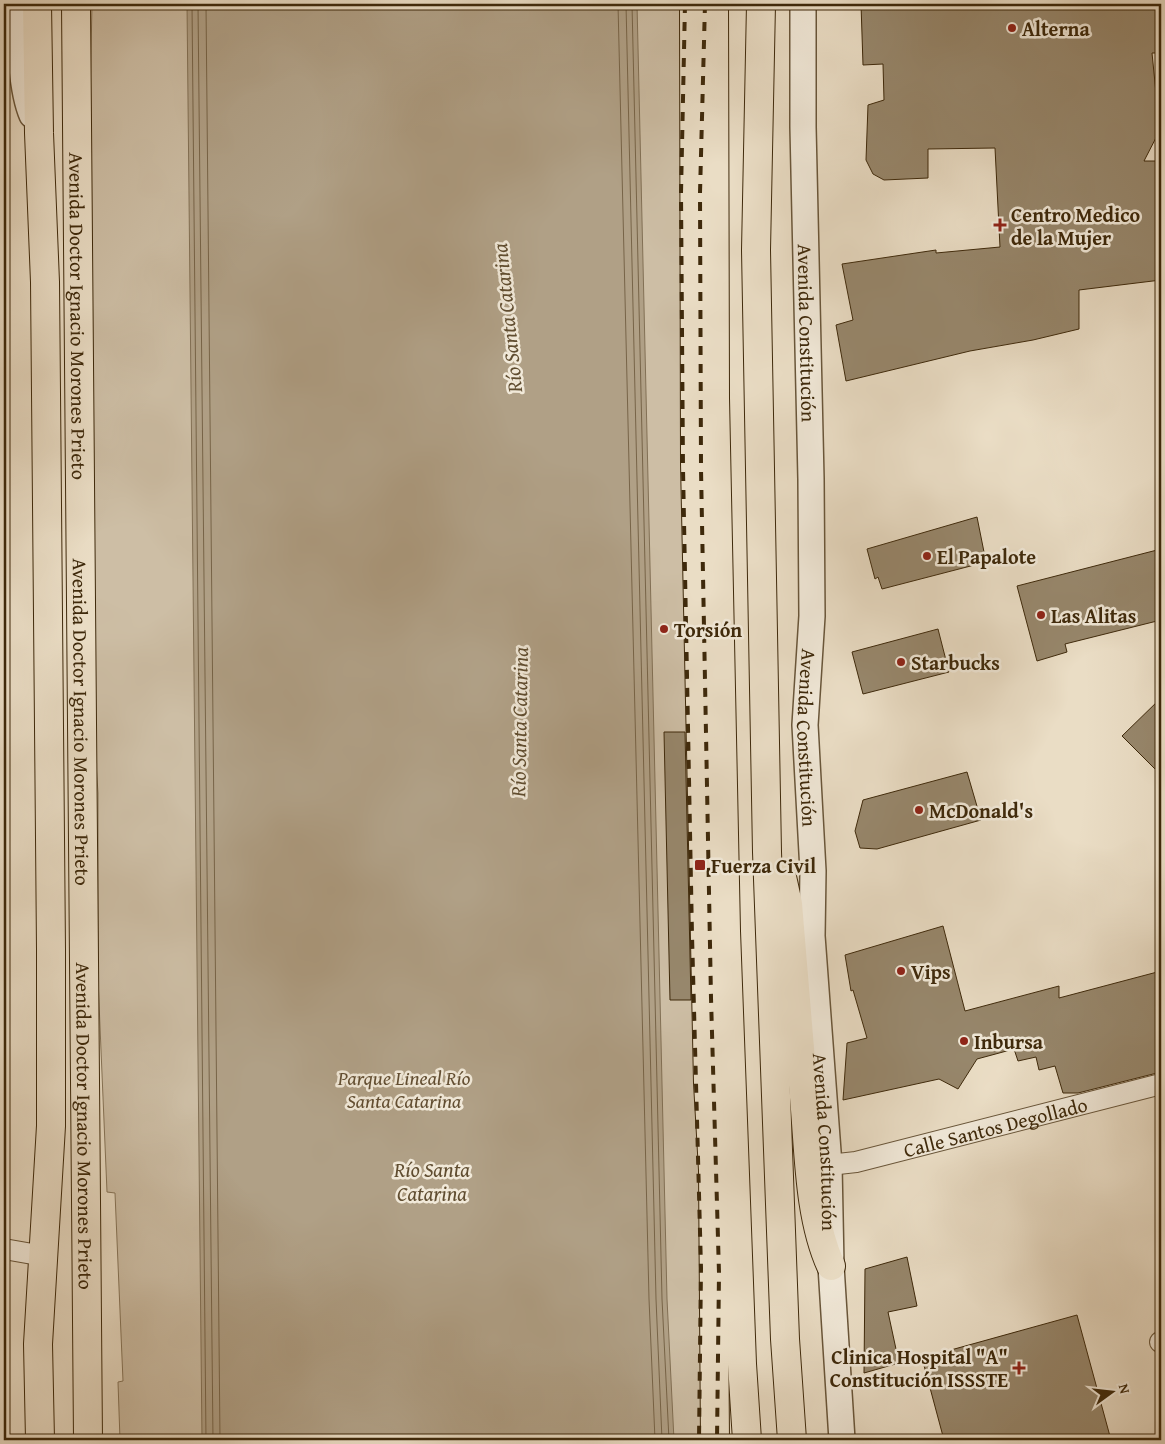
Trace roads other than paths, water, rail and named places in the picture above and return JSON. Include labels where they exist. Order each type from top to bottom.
[{"type":"main road","name":"Avenida Doctor Ignacio Morones Prieto","points":[[37,4],[39,133],[45,282],[51,828],[51,1126],[38,1344],[40,1440]]},
{"type":"main road","name":"Avenida Doctor Ignacio Morones Prieto","points":[[76,4],[88,1440]]},
{"type":"main road","points":[[694,4],[695,472],[707,1063],[713,1170],[715,1440]]},
{"type":"main road","points":[[714,4],[715,388],[726,921],[742,1364],[747,1440]]},
{"type":"main road","points":[[761,4],[756,250],[767,852],[785,1339],[792,1440]]},
{"type":"main road","points":[[767,852],[781,875],[788,904],[818,1230],[831,1266]]},
{"type":"street","name":"Avenida Doctor Ignacio Morones Prieto","points":[[19,4],[21,47],[29,109],[39,133]]},
{"type":"street","name":"Avenida Constitución","points":[[803,4],[803,127],[811,470],[812,616],[805,725],[813,871],[812,936],[829,1165],[831,1266],[842,1440]]},
{"type":"street","name":"Calle Santos Degollado","points":[[829,1165],[856,1162],[1161,1084]]},
{"type":"street","points":[[4,1249],[44,1256]]},
{"type":"water","name":"Río Santa Catarina","points":[[187,4],[637,4],[667,1299],[674,1440],[202,1440]]},
{"type":"railway","points":[[685,4],[681,193],[683,469],[701,1268],[699,1440]]},
{"type":"railway","points":[[705,4],[700,193],[701,469],[711,998],[719,1273],[717,1440]]},
{"type":"place","name":"Alterna","points":[[1012,28]]},
{"type":"place","name":"Centro Medico de la Mujer","points":[[1000,225]]},
{"type":"place","name":"El Papalote","points":[[927,556]]},
{"type":"place","name":"Las Alitas","points":[[1041,615]]},
{"type":"place","name":"Torsión","points":[[664,629]]},
{"type":"place","name":"Starbucks","points":[[901,662]]},
{"type":"place","name":"McDonald's","points":[[919,810]]},
{"type":"place","name":"Fuerza Civil","points":[[700,865]]},
{"type":"place","name":"Vips","points":[[901,971]]},
{"type":"place","name":"Inbursa","points":[[964,1041]]},
{"type":"place","name":"Clinica Hospital \"A\" Constitución ISSSTE","points":[[1019,1368]]},
{"type":"park label","name":"Parque Lineal Río Santa Catarina","points":[[404,1088]]}]
